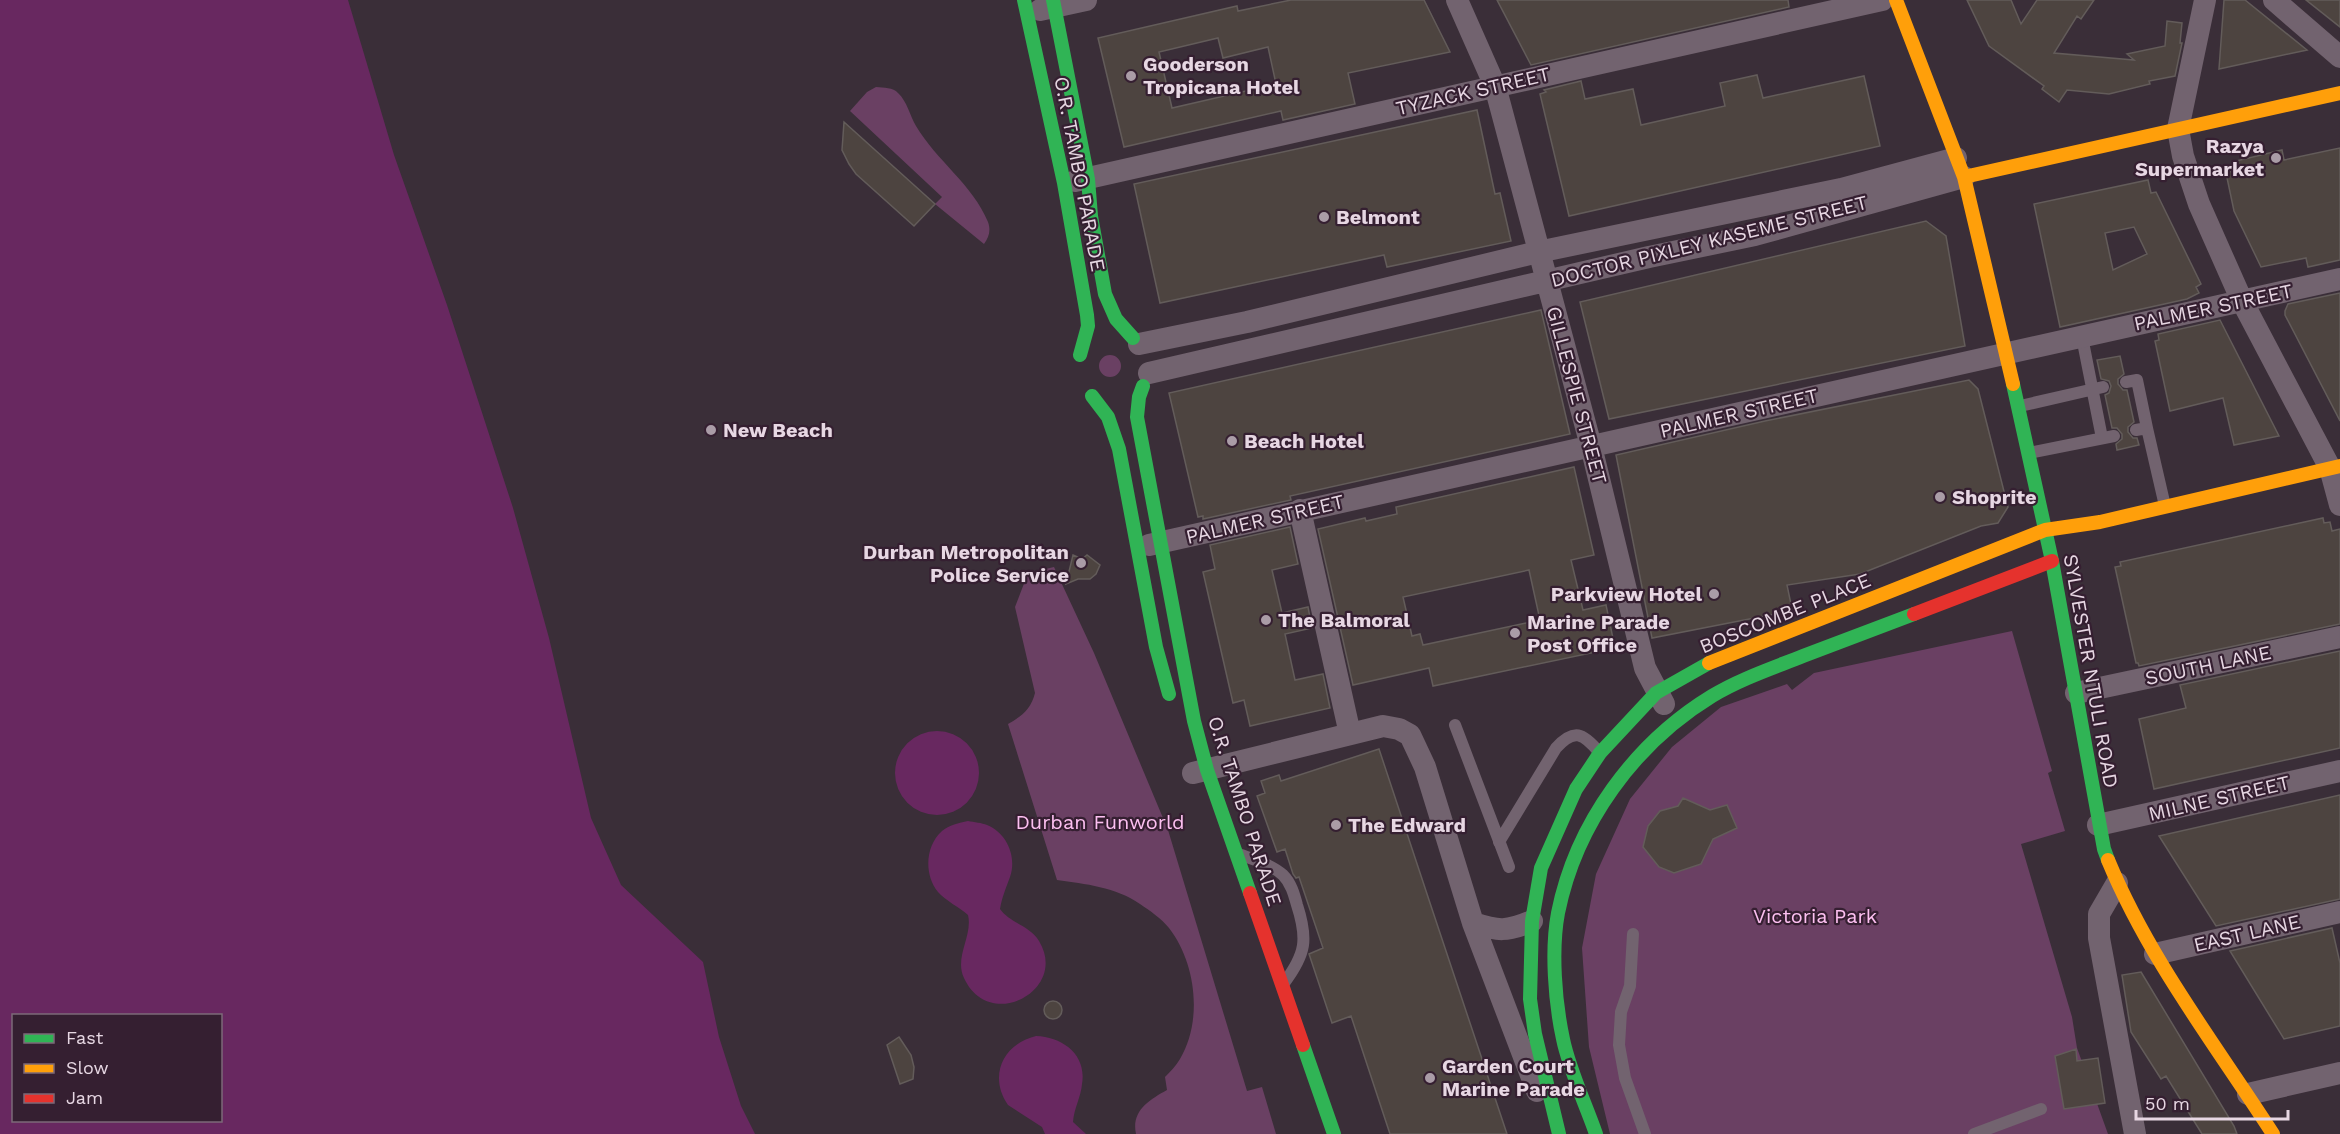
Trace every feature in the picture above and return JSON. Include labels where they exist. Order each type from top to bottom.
[{"type":"main road","name":"SYLVESTER NTULI ROAD","points":[[1896,0],[1960,167],[2006,353],[2045,530],[2056,558],[2076,693],[2104,849],[2116,883],[2155,954],[2273,1134]]},
{"type":"main road","name":"O.R. TAMBO PARADE","points":[[1053,3],[1088,179],[1091,216],[1105,294],[1116,319],[1143,359],[1137,417],[1194,721],[1195,772],[1237,854],[1334,1134]]},
{"type":"main road","name":"O.R. TAMBO PARADE","points":[[1025,7],[1064,183],[1087,315],[1088,326],[1079,369]]},
{"type":"main road","name":"DOCTOR PIXLEY KASEME STREET","points":[[1960,167],[2178,129],[2340,93]]},
{"type":"main road","points":[[1092,396],[1107,402],[1118,402],[1135,396],[1143,359],[1118,333],[1105,334],[1086,346],[1079,369],[1092,396],[1108,417],[1119,449],[1156,646],[1172,704]]},
{"type":"main road","name":"BOSCOMBE PLACE","points":[[1559,1133],[1535,1034],[1532,1011],[1532,921],[1541,868],[1558,824],[1576,789],[1600,753],[1656,693],[1701,667],[2045,530],[2100,522],[2337,469]]},
{"type":"main road","points":[[2076,542],[2100,522]]},
{"type":"main road","points":[[1596,1134],[1563,1041],[1556,972],[1558,914],[1566,882],[1580,843],[1624,771],[1675,720],[1714,695],[1761,672],[2056,558]]},
{"type":"main road","points":[[1809,623],[1827,623],[1868,616],[1884,617],[1894,622]]},
{"type":"street","points":[[1025,7],[1086,0]]},
{"type":"street","name":"GILLESPIE STREET","points":[[1457,0],[1495,86],[1591,446],[1644,668],[1656,693],[1675,720]]},
{"type":"street","name":"TYZACK STREET","points":[[1064,183],[1882,0]]},
{"type":"street","points":[[2205,0],[2178,129],[2183,156],[2193,189],[2242,302],[2337,469],[2340,506]]},
{"type":"street","points":[[2274,0],[2340,57]]},
{"type":"street","name":"DOCTOR PIXLEY KASEME STREET","points":[[1143,359],[1247,322],[1538,252],[1841,189],[1960,167]]},
{"type":"street","name":"DOCTOR PIXLEY KASEME STREET","points":[[1143,359],[1547,281],[1755,235],[1960,167]]},
{"type":"street","name":"PALMER STREET","points":[[1138,548],[2340,279]]},
{"type":"street","points":[[1300,510],[1350,734]]},
{"type":"street","name":"SOUTH LANE","points":[[2076,693],[2340,637]]},
{"type":"street","points":[[1195,772],[1383,726],[1399,729],[1410,735],[1425,767],[1473,922],[1529,1075],[1559,1133]]},
{"type":"street","name":"MILNE STREET","points":[[2098,825],[2340,771]]},
{"type":"street","points":[[2116,883],[2099,914],[2099,938],[2135,1134]]},
{"type":"street","name":"EAST LANE","points":[[2155,954],[2340,912]]},
{"type":"street","points":[[1473,922],[1493,930],[1504,930],[1514,929],[1532,921]]},
{"type":"street","points":[[1486,960],[1504,930]]},
{"type":"street","points":[[2248,1094],[2340,1073]]},
{"type":"lane","points":[[2028,454],[2108,437],[2098,389],[2082,337]]},
{"type":"lane","points":[[2126,382],[2137,380],[2142,429],[2165,507]]},
{"type":"lane","points":[[2018,406],[2098,389]]},
{"type":"lane","points":[[1455,724],[1509,867]]},
{"type":"lane","points":[[1499,842],[1556,748],[1564,739],[1578,735],[1590,742],[1600,753]]},
{"type":"lane","points":[[1237,854],[1274,868],[1291,885],[1304,929],[1305,943],[1297,966],[1282,986]]},
{"type":"lane","points":[[1633,934],[1630,986],[1621,1012],[1618,1045],[1625,1078],[1645,1134]]},
{"type":"lane","points":[[1974,1134],[2042,1109]]},
{"type":"green space","points":[[876,87],[894,90],[901,96],[924,138],[973,196],[989,225],[989,234],[984,244],[935,204],[942,197],[850,111],[867,92]]},
{"type":"green space","points":[[1106,355],[1114,355],[1121,362],[1121,370],[1114,377],[1106,377],[1099,370],[1099,362]]},
{"type":"green space","name":"Durban Funworld","points":[[1054,567],[1094,653],[1168,830],[1247,1091],[1262,1087],[1276,1134],[1136,1134],[1136,1119],[1139,1113],[1148,1102],[1167,1090],[1165,1077],[1178,1062],[1187,1044],[1194,1010],[1193,992],[1185,958],[1178,942],[1159,918],[1131,898],[1121,894],[1100,887],[1057,880],[1008,724],[1025,712],[1035,693],[1015,607],[1028,573]]},
{"type":"green space","name":"Victoria Park","points":[[2012,631],[2052,771],[2048,773],[2065,831],[2021,844],[2072,1017],[2077,1048],[2108,1134],[1610,1134],[1589,1047],[1582,948],[1596,874],[1630,799],[1672,747],[1721,707],[1787,684],[1792,690],[1814,673]]},
{"type":"shaded area","points":[[0,0],[348,0],[394,155],[447,305],[513,508],[549,638],[591,818],[621,885],[703,962],[719,1037],[741,1106],[755,1134],[0,1134]]},
{"type":"shaded area","points":[[937,731],[953,734],[967,743],[976,757],[979,773],[976,789],[967,803],[953,812],[937,815],[921,812],[907,803],[898,789],[895,773],[898,757],[907,743],[921,734]]},
{"type":"shaded area","points":[[968,821],[994,829],[1009,846],[1012,869],[1000,909],[1035,936],[1045,959],[1043,975],[1035,989],[1022,999],[1007,1003],[990,1002],[976,994],[964,978],[961,962],[968,931],[968,915],[938,892],[930,877],[928,861],[936,837],[954,824]]},
{"type":"shaded area","points":[[1036,1036],[1064,1044],[1077,1056],[1083,1074],[1073,1122],[1086,1134],[1045,1134],[1042,1127],[1008,1105],[1002,1094],[999,1073],[1007,1054],[1015,1046]]},
{"type":"building","points":[[1291,0],[1424,0],[1450,52],[1348,73],[1355,104],[1283,120],[1281,111],[1124,147],[1098,38],[1237,6],[1238,11]],"holes":[[[1218,38],[1223,58],[1268,47],[1276,84],[1172,108],[1159,52]]]},
{"type":"building","points":[[1497,0],[1788,0],[1789,7],[1531,65]]},
{"type":"building","points":[[1967,0],[2011,0],[2021,24],[2037,0],[2094,0],[2081,19],[2077,16],[2054,53],[2134,60],[2127,54],[2165,46],[2167,21],[2182,23],[2180,43],[2182,43],[2175,76],[2149,81],[2150,84],[2109,94],[2067,90],[2059,102],[2042,89],[2044,86],[1989,46]]},
{"type":"building","points":[[2224,0],[2245,0],[2307,50],[2219,69]]},
{"type":"building","points":[[2306,0],[2340,0],[2340,27]]},
{"type":"building","points":[[1757,75],[1763,98],[1864,76],[1880,146],[1569,216],[1540,94],[1546,92],[1544,90],[1581,81],[1585,99],[1633,89],[1641,125],[1725,106],[1720,83]]},
{"type":"building","name":"Belmont","points":[[1477,110],[1495,194],[1500,193],[1511,241],[1387,267],[1384,255],[1160,303],[1134,184]]},
{"type":"building","points":[[844,122],[935,204],[914,226],[856,174],[849,164],[842,150]]},
{"type":"building","points":[[2340,148],[2340,260],[2308,267],[2306,258],[2261,267],[2234,211],[2226,173],[2237,170],[2236,161],[2282,150],[2284,160]]},
{"type":"building","points":[[2148,180],[2151,193],[2156,192],[2201,284],[2196,287],[2199,293],[2187,299],[2060,327],[2034,204]],"holes":[[[2134,227],[2147,254],[2113,270],[2105,233]]]},
{"type":"building","points":[[1926,221],[1946,236],[1965,346],[1609,419],[1580,302]]},
{"type":"building","points":[[2340,293],[2340,421],[2285,311],[2288,304]]},
{"type":"building","points":[[1541,310],[1570,434],[1290,496],[1291,500],[1203,519],[1203,516],[1198,517],[1169,393]]},
{"type":"building","points":[[2220,320],[2279,436],[2234,445],[2223,398],[2170,411],[2155,341],[2159,340],[2158,334]]},
{"type":"building","points":[[2120,356],[2124,374],[2118,379],[2118,384],[2123,390],[2127,390],[2134,422],[2128,427],[2128,432],[2133,438],[2137,438],[2139,445],[2117,450],[2116,444],[2122,439],[2122,434],[2117,428],[2112,428],[2105,395],[2109,393],[2111,386],[2109,381],[2101,379],[2097,360]]},
{"type":"building","points":[[1969,380],[1978,389],[2008,507],[1998,523],[1981,526],[1860,574],[1787,585],[1792,609],[1785,612],[1652,638],[1616,455],[1765,421]]},
{"type":"building","points":[[1574,467],[1594,555],[1571,560],[1583,610],[1606,605],[1615,648],[1433,686],[1429,668],[1353,685],[1318,529],[1365,518],[1366,521],[1397,514],[1396,507]],"holes":[[[1529,570],[1540,620],[1423,645],[1420,634],[1412,636],[1403,597]]]},
{"type":"building","points":[[2323,518],[2324,523],[2330,522],[2332,531],[2340,529],[2340,624],[2139,666],[2136,663],[2115,567],[2121,566],[2120,562]]},
{"type":"building","name":"The Balmoral","points":[[1290,527],[1298,564],[1272,570],[1282,613],[1308,607],[1312,628],[1285,634],[1295,680],[1323,674],[1330,708],[1250,726],[1244,700],[1233,703],[1203,572],[1215,569],[1210,545]]},
{"type":"building","points":[[1073,555],[1082,559],[1087,555],[1100,565],[1096,574],[1090,579],[1078,579],[1066,584]]},
{"type":"building","points":[[2340,651],[2340,748],[2154,789],[2139,719],[2186,708],[2180,685]]},
{"type":"building","points":[[1379,749],[1507,1134],[1390,1134],[1351,1016],[1332,1023],[1309,954],[1323,948],[1299,877],[1296,878],[1293,874],[1285,849],[1277,852],[1257,796],[1265,793],[1261,781],[1279,775],[1281,781]]},
{"type":"building","points":[[2340,795],[2340,899],[2216,926],[2159,836]]},
{"type":"building","points":[[1683,798],[1710,810],[1727,805],[1737,828],[1713,839],[1701,864],[1674,873],[1659,867],[1643,847],[1648,826],[1660,811],[1678,806]]},
{"type":"building","points":[[2332,928],[2340,963],[2340,1026],[2284,1039],[2230,951]]},
{"type":"building","points":[[2141,972],[2237,1134],[2202,1134],[2166,1076],[2161,1079],[2131,1032],[2122,975]]},
{"type":"building","points":[[1049,1001],[1057,1001],[1062,1006],[1060,1017],[1049,1019],[1044,1014],[1044,1006]]},
{"type":"building","points":[[899,1037],[911,1055],[914,1067],[913,1079],[900,1084],[887,1045]]},
{"type":"building","points":[[2076,1049],[2077,1061],[2098,1058],[2105,1103],[2064,1109],[2055,1056]]},
{"type":"traffic: fast","points":[[1024,0],[1064,183],[1087,315],[1088,326],[1080,355]]},
{"type":"traffic: fast","points":[[1053,0],[1088,179],[1091,216],[1105,294],[1116,319],[1133,338]]},
{"type":"traffic: fast","points":[[2013,384],[2052,561],[2104,849],[2108,860]]},
{"type":"traffic: fast","points":[[1143,386],[1139,397],[1137,417],[1194,721],[1207,770],[1250,893]]},
{"type":"traffic: fast","points":[[1092,396],[1108,417],[1119,449],[1156,647],[1169,694]]},
{"type":"traffic: fast","points":[[1596,1134],[1566,1051],[1558,1009],[1554,959],[1558,913],[1567,880],[1594,817],[1613,788],[1658,737],[1712,696],[1757,674],[1914,614]]},
{"type":"traffic: fast","points":[[1559,1134],[1535,1034],[1530,999],[1532,921],[1541,868],[1576,789],[1600,753],[1656,693],[1709,663]]},
{"type":"traffic: fast","points":[[1303,1045],[1334,1134]]},
{"type":"traffic: slow","points":[[1896,0],[1964,177],[2013,384]]},
{"type":"traffic: slow","points":[[1964,177],[2340,93]]},
{"type":"traffic: slow","points":[[2045,530],[2100,522],[2340,466]]},
{"type":"traffic: slow","points":[[1709,663],[2045,530]]},
{"type":"traffic: slow","points":[[2108,860],[2124,897],[2163,966],[2273,1134]]},
{"type":"traffic: jam","points":[[1914,614],[2052,561]]},
{"type":"traffic: jam","points":[[1250,893],[1303,1045]]},
{"type":"place","name":"Gooderson Tropicana Hotel","points":[[1131,76]]},
{"type":"place","name":"Razya Supermarket","points":[[2276,158]]},
{"type":"place","name":"Belmont","points":[[1324,217]]},
{"type":"place","name":"New Beach","points":[[711,430]]},
{"type":"place","name":"Beach Hotel","points":[[1232,441]]},
{"type":"place","name":"Shoprite","points":[[1940,497]]},
{"type":"place","name":"Durban Metropolitan Police Service","points":[[1081,563]]},
{"type":"place","name":"Parkview Hotel","points":[[1714,594]]},
{"type":"place","name":"The Balmoral","points":[[1266,620]]},
{"type":"place","name":"Marine Parade Post Office","points":[[1515,633]]},
{"type":"place","name":"The Edward","points":[[1336,825]]},
{"type":"place","name":"Garden Court Marine Parade","points":[[1430,1078]]}]
